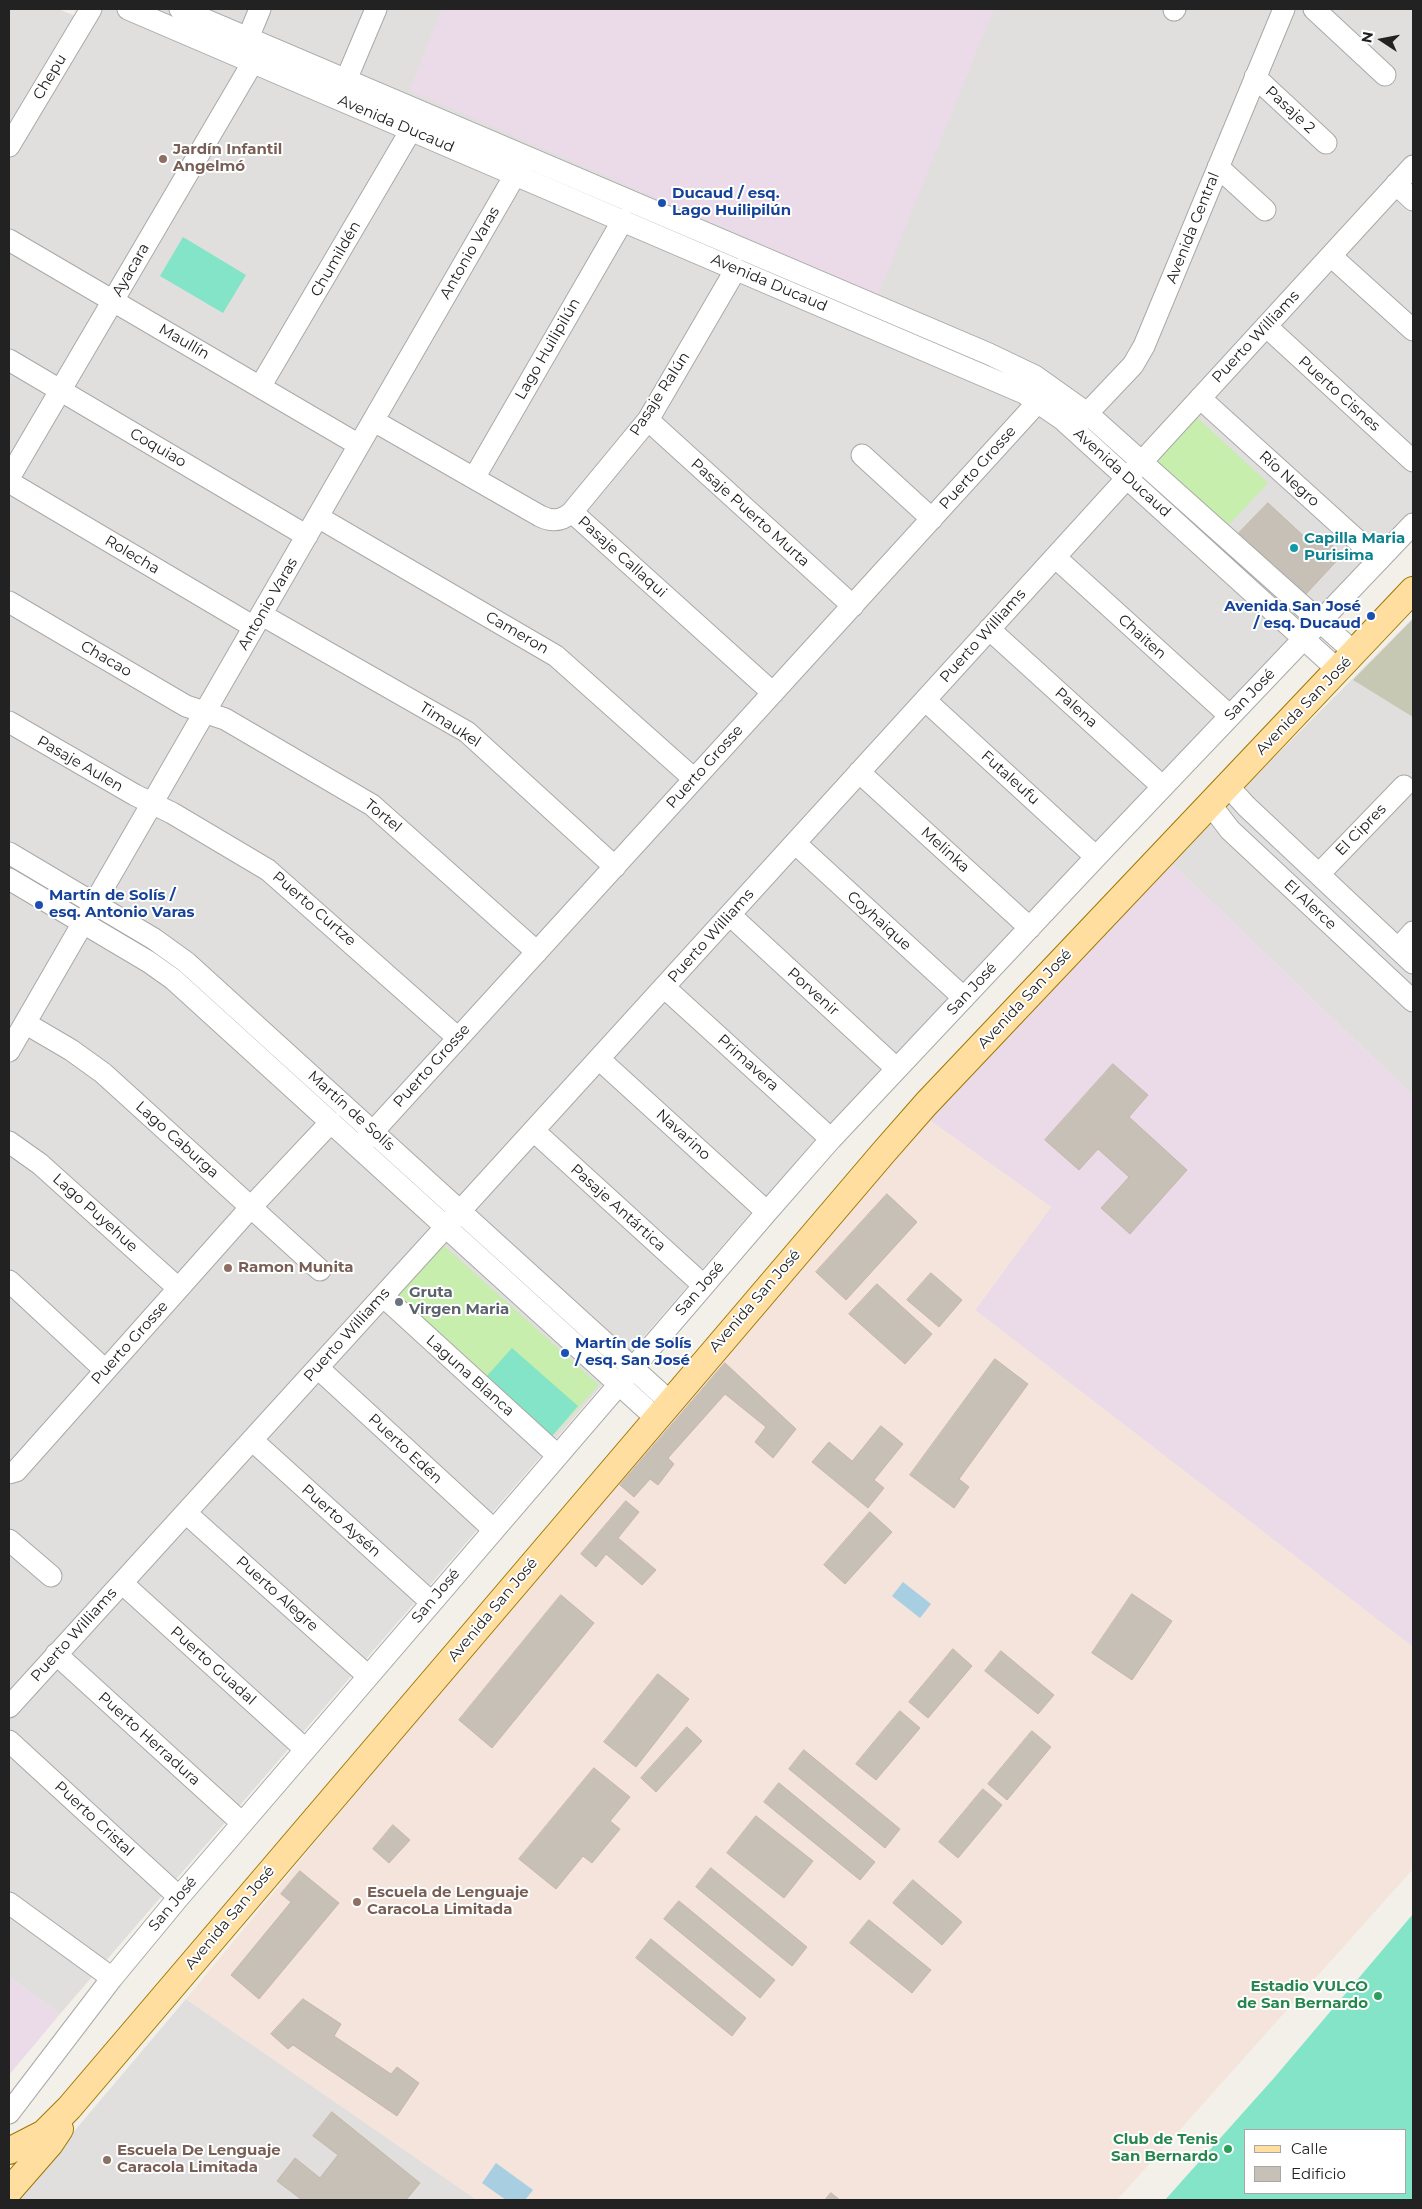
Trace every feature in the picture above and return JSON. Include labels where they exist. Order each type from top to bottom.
[{"type":"main road","name":"Avenida San José","points":[[9,2151],[44,2133],[69,2108],[662,1410],[926,1104],[1413,590]]},
{"type":"main road","name":"Avenida San José","points":[[9,2192],[56,2135],[69,2108]]},
{"type":"street","name":"Chepu","points":[[9,146],[91,9]]},
{"type":"street","name":"Avenida Ducaud","points":[[128,9],[411,130],[520,165],[989,354],[1045,394],[1072,428],[1303,640],[1346,661]]},
{"type":"street","name":"Avenida Ducaud","points":[[180,9],[346,80],[520,165],[622,220],[1008,385],[1045,394],[1087,413],[1319,623],[1346,661]]},
{"type":"street","points":[[248,38],[260,9]]},
{"type":"street","points":[[346,80],[376,9]]},
{"type":"street","name":"Avenida Central","points":[[1072,428],[1138,359],[1284,9]]},
{"type":"street","points":[[1314,9],[1385,75]]},
{"type":"street","name":"Ayacara","points":[[9,480],[253,62]]},
{"type":"street","name":"Pasaje 2","points":[[1255,77],[1326,143]]},
{"type":"street","name":"Chumildén","points":[[260,387],[411,130]]},
{"type":"street","name":"Antonio Varas","points":[[9,1051],[520,165]]},
{"type":"street","name":"Puerto Williams","points":[[9,1706],[461,1212],[1126,478],[1413,166]]},
{"type":"street","points":[[1218,167],[1264,210]]},
{"type":"street","points":[[1396,184],[1413,200]]},
{"type":"street","name":"Lago Huilipilún","points":[[474,478],[622,220]]},
{"type":"street","name":"Maullín","points":[[9,240],[359,445]]},
{"type":"street","points":[[1331,256],[1413,330]]},
{"type":"street","name":"Pasaje Ralún","points":[[572,512],[648,420],[736,269]]},
{"type":"street","name":"Puerto Cisnes","points":[[1266,326],[1413,461]]},
{"type":"street","name":"Coquiao","points":[[9,360],[307,536]]},
{"type":"street","name":"Puerto Grosse","points":[[359,1147],[1045,394]]},
{"type":"street","name":"Río Negro","points":[[1200,398],[1379,560]]},
{"type":"street","name":"Pasaje Callaqui","points":[[374,420],[545,518],[557,520],[572,512],[773,693]]},
{"type":"street","name":"Pasaje Puerto Murta","points":[[648,420],[853,606]]},
{"type":"street","points":[[862,455],[932,519]]},
{"type":"street","name":"Rolecha","points":[[9,480],[258,621]]},
{"type":"street","name":"Cameron","points":[[318,517],[556,656],[694,780]]},
{"type":"street","name":"San José","points":[[9,2113],[112,1978],[179,1897],[625,1375],[831,1139],[1413,524]]},
{"type":"street","name":"Chaiten","points":[[1055,557],[1230,716]]},
{"type":"street","name":"Chacao","points":[[9,602],[186,706],[206,712]]},
{"type":"street","name":"Timaukel","points":[[258,621],[466,732],[615,867]]},
{"type":"street","name":"Palena","points":[[989,629],[1163,786]]},
{"type":"street","name":"Futaleufu","points":[[925,700],[1096,857]]},
{"type":"street","name":"Tortel","points":[[206,712],[224,719],[372,805],[537,952]]},
{"type":"street","name":"Pasaje Aulen","points":[[9,722],[153,804]]},
{"type":"street","name":"Melinka","points":[[859,772],[1030,928]]},
{"type":"street","name":"El Cipres","points":[[1319,874],[1404,786]]},
{"type":"street","name":"El Alerce","points":[[1219,795],[1246,806],[1406,956]]},
{"type":"street","name":"El Alerce","points":[[1219,795],[1230,830],[1413,1001]]},
{"type":"street","name":"Puerto Curtze","points":[[153,804],[268,870],[458,1038]]},
{"type":"street","name":"Coyhaique","points":[[794,843],[964,998]]},
{"type":"street","name":"Martín de Solís","points":[[9,853],[154,939],[186,962],[461,1212],[662,1410]]},
{"type":"street","name":"Martín de Solís","points":[[9,879],[84,922],[173,979],[446,1227],[625,1375]]},
{"type":"street","name":"Porvenir","points":[[730,915],[897,1069]]},
{"type":"street","points":[[1406,956],[1413,932]]},
{"type":"street","name":"Primavera","points":[[664,987],[831,1139]]},
{"type":"street","name":"Lago Caburga","points":[[25,1023],[71,1050],[103,1073],[320,1270]]},
{"type":"street","name":"Navarino","points":[[599,1059],[767,1212]]},
{"type":"street","name":"Puerto Grosse","points":[[9,1473],[16,1471],[251,1207],[331,1122]]},
{"type":"street","name":"Pasaje Antártica","points":[[534,1131],[703,1285]]},
{"type":"street","name":"Lago Puyehue","points":[[9,1142],[40,1164],[178,1288]]},
{"type":"street","points":[[9,1281],[105,1370]]},
{"type":"street","name":"Laguna Blanca","points":[[383,1296],[557,1455]]},
{"type":"street","name":"Puerto Edén","points":[[318,1368],[493,1529]]},
{"type":"street","name":"Puerto Aysén","points":[[252,1440],[431,1602]]},
{"type":"street","name":"Puerto Alegre","points":[[186,1513],[368,1676]]},
{"type":"street","points":[[9,1541],[51,1576]]},
{"type":"street","name":"Puerto Guadal","points":[[122,1583],[305,1749]]},
{"type":"street","name":"Puerto Herradura","points":[[56,1654],[242,1823]]},
{"type":"street","name":"Puerto Cristal","points":[[9,1740],[179,1897]]},
{"type":"street","points":[[9,1903],[112,1978]]},
{"type":"shaded area","points":[[9,9],[58,9],[88,21],[93,9],[1413,9],[1413,512],[747,1217],[60,2014],[9,1977]]},
{"type":"shaded area","points":[[442,9],[994,9],[878,295],[409,90]]},
{"type":"shaded area","points":[[1413,618],[1413,1096],[1170,862]]},
{"type":"shaded area","points":[[1413,621],[1413,717],[1353,680]]},
{"type":"shaded area","points":[[1170,862],[1413,1096],[1413,1647],[975,1310],[1051,1207],[925,1117]]},
{"type":"shaded area","points":[[925,1117],[1051,1207],[975,1310],[1413,1647],[1413,1869],[1117,2200],[477,2200],[186,1999],[632,1458]]},
{"type":"shaded area","points":[[9,1977],[60,2014],[9,2075]]},
{"type":"shaded area","points":[[186,1999],[477,2200],[16,2200]]},
{"type":"green space","points":[[183,237],[246,275],[223,313],[160,276]]},
{"type":"green space","points":[[1191,412],[1268,483],[1226,528],[1150,456]]},
{"type":"green space","points":[[442,1244],[599,1385],[550,1439],[394,1299]]},
{"type":"green space","points":[[512,1348],[578,1406],[552,1436],[486,1377]]},
{"type":"green space","name":"Estadio VULCO de San Bernardo","points":[[1413,1914],[1413,2200],[1165,2200],[1274,2078]]},
{"type":"water","points":[[903,1582],[931,1604],[920,1618],[892,1596]]},
{"type":"water","points":[[496,2163],[533,2190],[525,2200],[506,2200],[482,2183]]},
{"type":"building","name":"Capilla Maria Purisima","points":[[1268,503],[1309,541],[1318,534],[1343,554],[1305,595],[1239,533]]},
{"type":"building","points":[[1113,1064],[1148,1095],[1129,1117],[1187,1170],[1130,1234],[1101,1208],[1129,1177],[1098,1149],[1079,1170],[1045,1140]]},
{"type":"building","points":[[887,1194],[917,1222],[846,1300],[816,1272]]},
{"type":"building","points":[[931,1273],[962,1300],[939,1327],[907,1300]]},
{"type":"building","points":[[877,1284],[932,1334],[905,1364],[849,1314]]},
{"type":"building","points":[[995,1359],[1028,1384],[959,1479],[969,1487],[954,1508],[910,1475]]},
{"type":"building","points":[[725,1363],[796,1429],[773,1458],[755,1442],[766,1427],[725,1394],[668,1458],[674,1464],[658,1485],[650,1479],[634,1497],[620,1485]]},
{"type":"building","points":[[881,1426],[903,1444],[874,1480],[884,1488],[868,1508],[812,1462],[829,1442],[852,1461]]},
{"type":"building","points":[[626,1501],[639,1512],[618,1538],[656,1570],[642,1585],[606,1554],[596,1567],[581,1554]]},
{"type":"building","points":[[870,1512],[892,1532],[845,1584],[824,1565]]},
{"type":"building","points":[[1132,1594],[1172,1621],[1132,1680],[1092,1653]]},
{"type":"building","points":[[561,1595],[594,1623],[492,1748],[459,1720]]},
{"type":"building","points":[[953,1649],[972,1666],[928,1718],[909,1702]]},
{"type":"building","points":[[1001,1651],[1054,1695],[1038,1714],[985,1671]]},
{"type":"building","points":[[658,1674],[689,1699],[636,1767],[604,1742]]},
{"type":"building","points":[[900,1711],[920,1728],[876,1780],[856,1764]]},
{"type":"building","points":[[687,1727],[702,1741],[656,1792],[641,1778]]},
{"type":"building","points":[[1032,1731],[1051,1747],[1007,1800],[988,1784]]},
{"type":"building","points":[[804,1750],[900,1829],[885,1848],[789,1769]]},
{"type":"building","points":[[594,1768],[630,1797],[610,1821],[620,1829],[592,1863],[583,1856],[556,1889],[519,1859]]},
{"type":"building","points":[[779,1783],[875,1862],[860,1880],[764,1802]]},
{"type":"building","points":[[983,1789],[1002,1805],[958,1858],[939,1842]]},
{"type":"building","points":[[756,1816],[813,1861],[784,1898],[727,1853]]},
{"type":"building","points":[[393,1825],[410,1840],[389,1863],[373,1849]]},
{"type":"building","points":[[711,1868],[807,1947],[792,1966],[696,1887]]},
{"type":"building","points":[[300,1871],[339,1903],[259,1999],[231,1975],[291,1902],[281,1894]]},
{"type":"building","points":[[913,1880],[962,1922],[942,1945],[893,1903]]},
{"type":"building","points":[[679,1901],[775,1980],[760,1998],[664,1919]]},
{"type":"building","points":[[869,1920],[931,1970],[912,1993],[850,1943]]},
{"type":"building","points":[[651,1939],[746,2018],[732,2036],[636,1958]]},
{"type":"building","points":[[303,1999],[341,2024],[334,2036],[391,2074],[397,2067],[419,2083],[397,2116],[293,2045],[288,2049],[271,2034]]},
{"type":"building","points":[[332,2112],[420,2183],[406,2200],[302,2200],[277,2181],[295,2158],[320,2178],[338,2155],[313,2136]]},
{"type":"building","points":[[831,2193],[840,2200],[825,2200]]},
{"type":"place","name":"Jardín Infantil Angelmó","points":[[163,159]]},
{"type":"place","name":"Ducaud / esq. Lago Huilipilún","points":[[662,203]]},
{"type":"place","name":"Capilla Maria Purisima","points":[[1294,548]]},
{"type":"place","name":"Avenida San José / esq. Ducaud","points":[[1371,616]]},
{"type":"place","name":"Martín de Solís / esq. Antonio Varas","points":[[39,905]]},
{"type":"place","name":"Ramon Munita","points":[[228,1268]]},
{"type":"place","name":"Gruta Virgen Maria","points":[[399,1302]]},
{"type":"place","name":"Martín de Solís / esq. San José","points":[[565,1353]]},
{"type":"place","name":"Escuela de Lenguaje CaracoLa Limitada","points":[[357,1902]]},
{"type":"place","name":"Estadio VULCO de San Bernardo","points":[[1378,1996]]},
{"type":"place","name":"Club de Tenis San Bernardo","points":[[1228,2149]]},
{"type":"place","name":"Escuela De Lenguaje Caracola Limitada","points":[[107,2160]]}]
